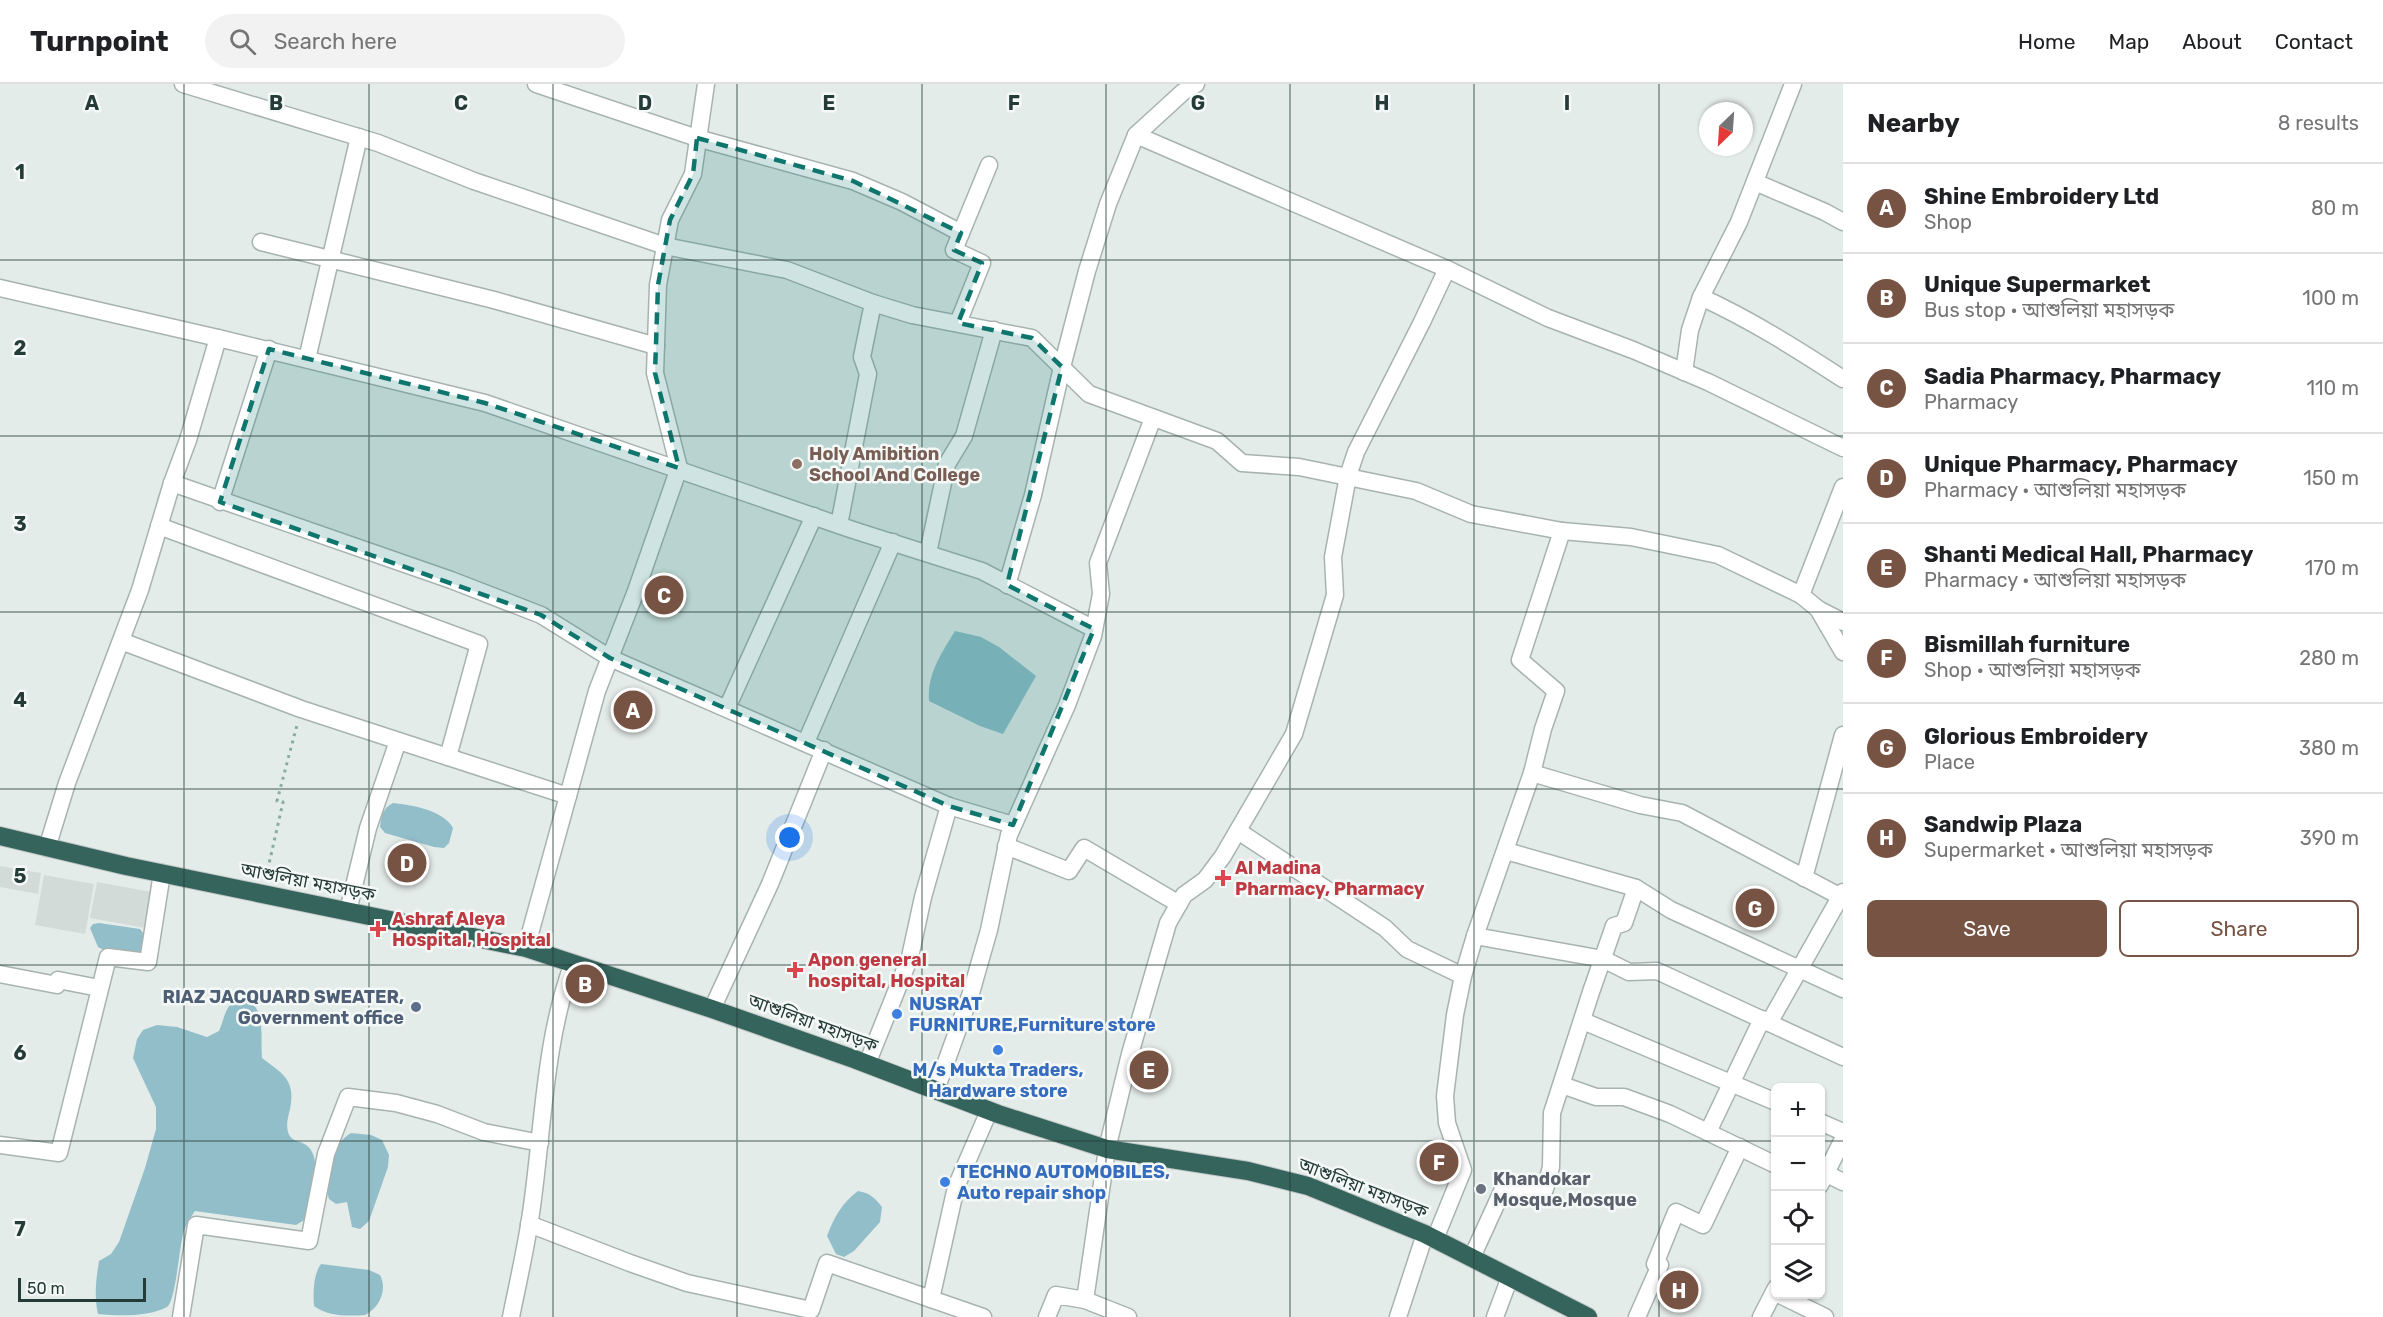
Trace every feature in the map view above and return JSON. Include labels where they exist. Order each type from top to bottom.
[{"type":"highway","name":"আশুলিয়া মহাসড়ক","points":[[0,836],[162,873],[526,948],[712,1009],[867,1064],[989,1111],[1107,1149],[1248,1171],[1308,1186],[1430,1236],[1588,1317]]},
{"type":"street","points":[[183,84],[359,138],[474,181],[665,246],[787,270],[873,303],[912,315],[1032,338],[1089,394],[1217,441],[1242,463],[1299,467],[1348,476],[1416,491],[1472,514],[1562,531],[1631,537],[1718,555],[1801,595],[1818,609],[1843,622]]},
{"type":"street","points":[[536,84],[697,138],[853,181],[902,202],[961,233]]},
{"type":"street","points":[[526,948],[597,691],[679,468],[655,373],[658,285],[670,220],[693,174],[706,84]]},
{"type":"street","points":[[1168,84],[1189,88]]},
{"type":"street","points":[[1684,372],[1690,330],[1701,297],[1739,222],[1793,84]]},
{"type":"street","points":[[1007,585],[1033,495],[1062,367],[1087,271],[1104,216],[1136,135],[1189,88]]},
{"type":"street","points":[[1136,135],[1447,269],[1548,318],[1684,372],[1843,448]]},
{"type":"street","points":[[307,359],[359,138]]},
{"type":"street","points":[[958,323],[982,263],[954,250],[989,165]]},
{"type":"street","points":[[1755,182],[1843,222]]},
{"type":"street","points":[[261,242],[494,300],[656,346]]},
{"type":"street","points":[[1085,1300],[1107,1149],[1154,966],[1168,923],[1184,895],[1204,879],[1238,831],[1294,734],[1335,595],[1333,557],[1348,476],[1356,452],[1447,269]]},
{"type":"street","points":[[0,288],[269,349],[484,403],[679,468],[839,525],[982,571],[1094,629]]},
{"type":"street","points":[[1701,297],[1736,313],[1792,345],[1843,379]]},
{"type":"street","points":[[839,525],[868,374],[862,357],[873,303]]},
{"type":"street","points":[[928,553],[947,464],[964,436],[994,330]]},
{"type":"street","points":[[47,848],[67,783],[141,590],[171,483],[188,440],[218,338]]},
{"type":"street","points":[[220,502],[269,349]]},
{"type":"street","points":[[936,1090],[971,993],[1013,825],[1067,705],[1094,629],[1101,594],[1098,562],[1153,418]]},
{"type":"street","points":[[171,483],[220,502],[408,565],[541,615],[610,658],[949,806],[1013,825]]},
{"type":"street","points":[[1801,595],[1839,506],[1843,487]]},
{"type":"street","points":[[727,708],[814,516]]},
{"type":"street","points":[[159,525],[479,644],[448,757]]},
{"type":"street","points":[[1398,1317],[1430,1236],[1463,1170],[1447,1123],[1445,1096],[1455,1015],[1463,976],[1475,936],[1506,851],[1557,691],[1520,660],[1562,531]]},
{"type":"street","points":[[806,742],[893,542]]},
{"type":"street","points":[[1818,609],[1843,652]]},
{"type":"street","points":[[121,641],[301,709],[568,796]]},
{"type":"street","points":[[1804,878],[1843,735]]},
{"type":"street","points":[[348,911],[368,828],[398,741]]},
{"type":"street","points":[[712,1009],[770,884],[824,750]]},
{"type":"street","points":[[1532,773],[1640,805],[1682,813],[1804,878],[1842,895],[1800,969],[1766,1021],[1708,1132]]},
{"type":"street","points":[[867,1064],[910,957],[923,897],[949,806]]},
{"type":"street","points":[[1238,831],[1377,922],[1407,950],[1463,976]]},
{"type":"street","points":[[1006,846],[1069,872],[1084,848],[1179,904]]},
{"type":"street","points":[[1506,851],[1636,888],[1671,910],[1843,990]]},
{"type":"street","points":[[0,1145],[58,1153],[108,957],[148,962],[162,873]]},
{"type":"street","points":[[1472,1257],[1504,1187],[1531,1193],[1545,1189],[1551,1167],[1552,1113],[1614,926],[1624,922],[1636,888]]},
{"type":"street","points":[[1475,936],[1603,959],[1629,972],[1657,971],[1843,1057]]},
{"type":"street","points":[[511,1317],[529,1224],[562,992],[573,963]]},
{"type":"street","points":[[0,974],[57,985],[58,980],[99,988]]},
{"type":"street","points":[[1583,1021],[1771,1100]]},
{"type":"street","points":[[1562,1085],[1596,1097],[1624,1097],[1708,1132],[1771,1162]]},
{"type":"street","points":[[181,1317],[196,1225],[309,1241],[326,1154],[348,1097],[396,1103],[437,1114],[484,1132],[540,1143]]},
{"type":"street","points":[[931,1299],[956,1187],[989,1111]]},
{"type":"street","points":[[1825,1124],[1843,1132]]},
{"type":"street","points":[[1825,1178],[1843,1139]]},
{"type":"street","points":[[1637,1317],[1660,1265],[1655,1264],[1676,1212],[1702,1225],[1740,1147]]},
{"type":"street","points":[[1825,1180],[1843,1182]]},
{"type":"street","points":[[529,1224],[620,1260],[687,1283],[811,1310],[827,1263],[983,1317]]},
{"type":"street","points":[[1495,1317],[1510,1277]]},
{"type":"street","points":[[1047,1317],[1056,1295],[1085,1300],[1128,1317]]},
{"type":"street","points":[[1761,1317],[1771,1299]]},
{"type":"street","points":[[1789,1299],[1826,1317]]},
{"type":"path","points":[[263,894],[283,802],[277,801],[301,709]]},
{"type":"highlighted area","points":[[697,138],[853,181],[961,233],[954,250],[982,263],[958,323],[1032,338],[1062,367],[1007,585],[1094,629],[1013,825],[949,806],[610,658],[541,615],[220,502],[269,349],[485,403],[679,468],[655,373],[658,285],[670,220],[693,174]]},
{"type":"shaded area","points":[[0,866],[41,873],[38,894],[0,887]]},
{"type":"shaded area","points":[[44,875],[94,884],[85,934],[35,925]]},
{"type":"shaded area","points":[[97,882],[157,893],[151,929],[90,918]]},
{"type":"water","points":[[955,631],[981,637],[999,647],[1036,676],[1003,734],[980,726],[929,701],[933,673]]},
{"type":"water","points":[[393,803],[418,807],[442,817],[453,828],[449,843],[444,848],[434,847],[385,833],[380,827],[382,816],[387,807]]},
{"type":"water","points":[[93,924],[140,929],[146,937],[143,952],[137,957],[106,951],[98,947],[90,928]]},
{"type":"water","points":[[243,997],[251,1002],[259,1015],[262,1058],[282,1074],[289,1084],[291,1099],[287,1126],[289,1135],[306,1145],[312,1151],[315,1159],[315,1180],[306,1219],[296,1225],[195,1211],[184,1231],[173,1295],[167,1307],[142,1314],[98,1314],[96,1288],[99,1261],[111,1254],[119,1242],[156,1129],[156,1107],[133,1058],[137,1039],[143,1030],[157,1025],[177,1027],[207,1037],[219,1031],[230,1005]]},
{"type":"water","points":[[351,1133],[371,1135],[382,1140],[389,1155],[388,1167],[369,1221],[360,1229],[352,1227],[347,1202],[336,1204],[329,1199],[327,1190],[328,1172],[333,1153],[344,1138]]},
{"type":"water","points":[[858,1191],[872,1196],[882,1207],[880,1222],[854,1251],[844,1257],[836,1254],[827,1236],[839,1211]]},
{"type":"water","points":[[321,1264],[369,1270],[380,1275],[383,1287],[378,1303],[365,1315],[332,1314],[314,1306],[315,1279]]},
{"type":"place","name":"Holy Amibition School And College","points":[[797,464]]},
{"type":"place","name":"Sadia Pharmacy, Pharmacy","points":[[664,595]]},
{"type":"place","name":"Shine Embroidery Ltd","points":[[633,710]]},
{"type":"place","name":"Unique Pharmacy, Pharmacy","points":[[407,863]]},
{"type":"place","name":"Al Madina Pharmacy, Pharmacy","points":[[1223,878]]},
{"type":"place","name":"Glorious Embroidery","points":[[1755,908]]},
{"type":"place","name":"Ashraf Aleya Hospital, Hospital","points":[[378,929]]},
{"type":"place","name":"Apon general hospital, Hospital","points":[[795,970]]},
{"type":"place","name":"Unique Supermarket","points":[[585,984]]},
{"type":"place","name":"RIAZ JACQUARD SWEATER, Government office","points":[[416,1007]]},
{"type":"place","name":"NUSRAT FURNITURE,Furniture store","points":[[897,1014]]},
{"type":"place","name":"M/s Mukta Traders, Hardware store","points":[[998,1050]]},
{"type":"place","name":"Shanti Medical Hall, Pharmacy","points":[[1149,1070]]},
{"type":"place","name":"Bismillah furniture","points":[[1439,1162]]},
{"type":"place","name":"TECHNO AUTOMOBILES, Auto repair shop","points":[[945,1182]]},
{"type":"place","name":"Khandokar Mosque,Mosque","points":[[1481,1189]]},
{"type":"place","name":"Sandwip Plaza","points":[[1679,1290]]}]
